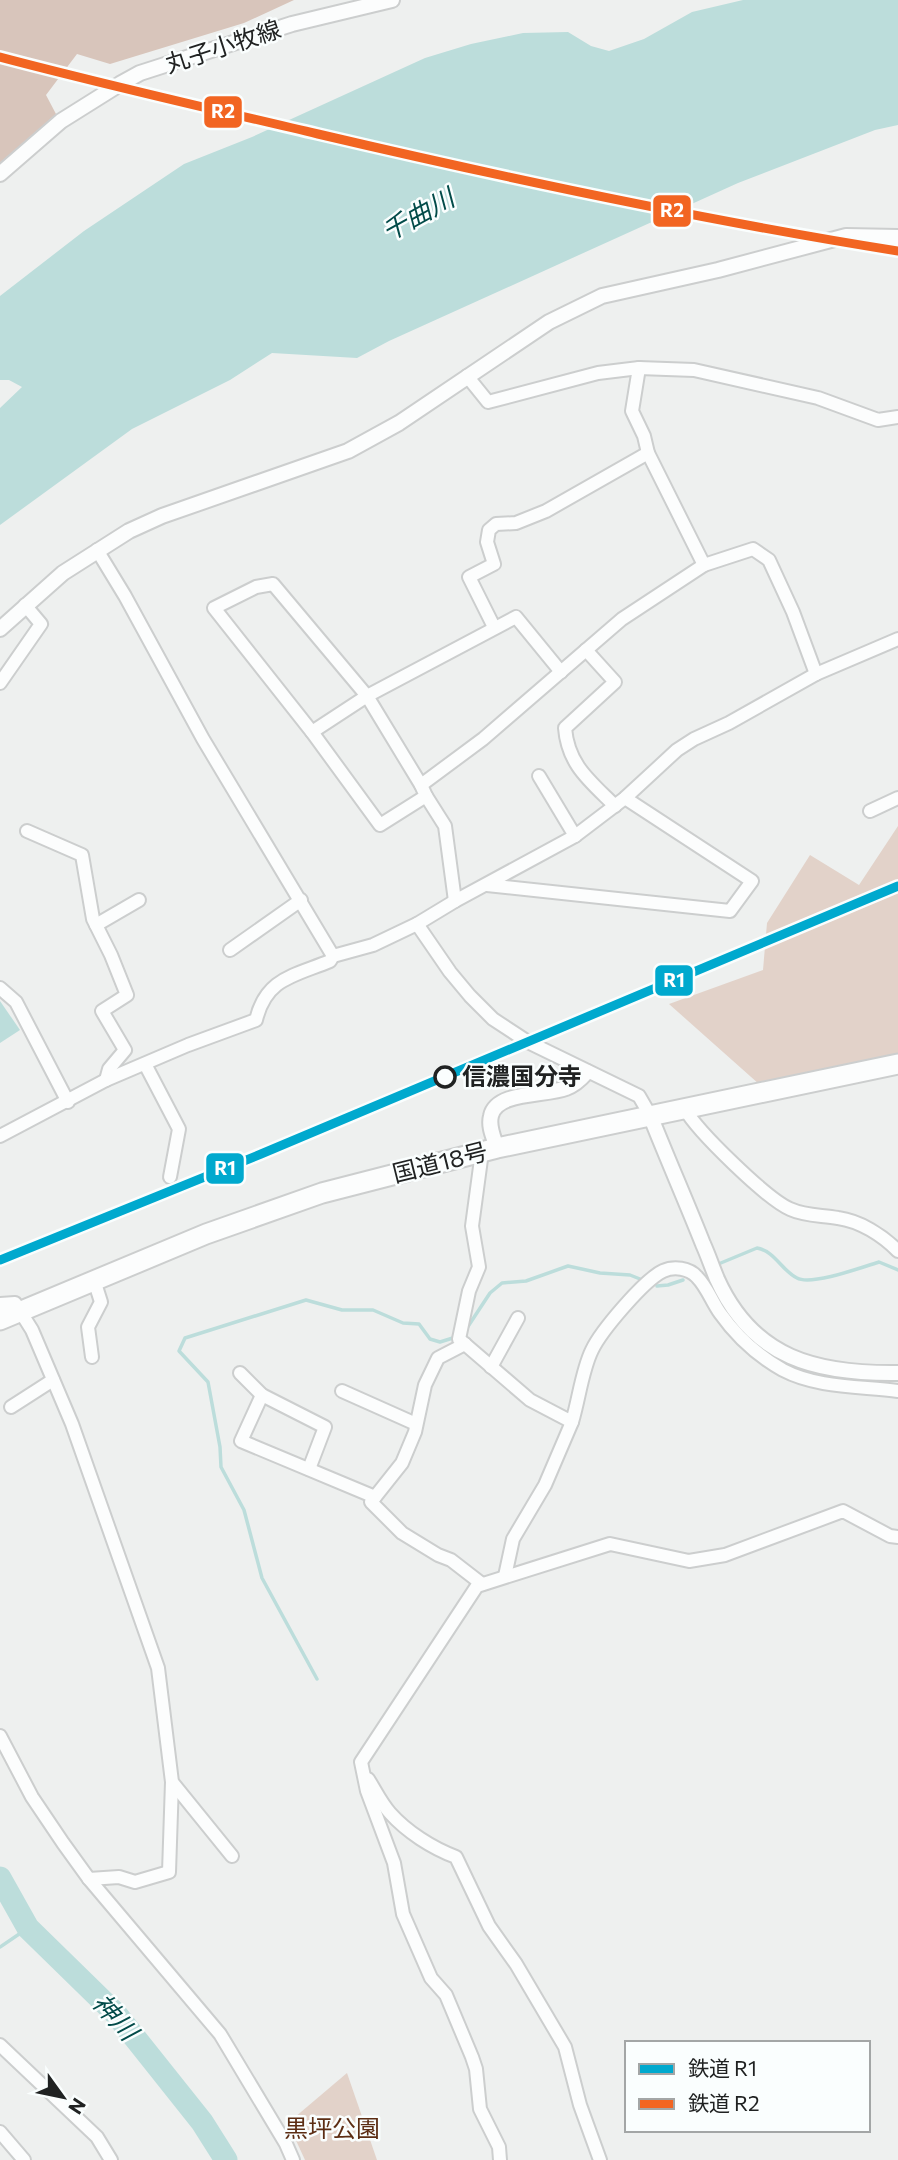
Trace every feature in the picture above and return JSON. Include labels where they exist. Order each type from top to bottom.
[{"type":"highway","name":"国道18号","points":[[0,1320],[206,1234],[322,1193],[489,1150],[898,1064]]},
{"type":"street","name":"丸子小牧線","points":[[0,174],[61,121],[140,74],[246,38],[392,0]]},
{"type":"street","points":[[0,629],[63,573],[129,531],[162,516],[348,451],[399,423],[549,322],[602,296],[718,270],[846,236],[898,237]]},
{"type":"street","points":[[467,376],[488,402],[598,373],[639,368],[694,370],[818,398],[878,419],[898,417]]},
{"type":"street","points":[[639,368],[632,411],[644,436],[648,453],[704,565]]},
{"type":"street","points":[[494,627],[469,577],[494,564],[487,542],[489,530],[496,524],[516,523],[546,511],[648,453]]},
{"type":"street","points":[[455,901],[445,826],[424,790],[367,696],[273,584],[256,587],[214,608],[312,732],[380,825],[424,790],[622,619],[704,565],[753,549],[769,560],[793,612],[816,674]]},
{"type":"street","points":[[97,550],[209,750],[333,956]]},
{"type":"street","points":[[0,683],[41,624],[25,605]]},
{"type":"street","points":[[312,732],[367,696],[516,617],[561,672]]},
{"type":"street","points":[[0,1136],[106,1080],[256,1020],[260,1002],[276,984],[330,961],[333,956],[373,945],[417,924],[575,836],[620,802],[677,750],[694,739],[729,723],[816,674],[898,639]]},
{"type":"street","points":[[487,885],[730,911],[752,881],[620,802],[579,771],[566,745],[565,728],[615,682],[586,650]]},
{"type":"street","points":[[539,776],[575,836]]},
{"type":"street","points":[[870,811],[898,798]]},
{"type":"street","points":[[27,831],[82,856],[93,919],[127,995],[102,1011],[125,1050],[109,1069],[106,1080]]},
{"type":"street","points":[[96,925],[139,900]]},
{"type":"street","points":[[230,950],[301,900]]},
{"type":"street","points":[[417,924],[450,972],[493,1019],[528,1042],[639,1096],[650,1115],[717,1280],[748,1325],[781,1353],[807,1364],[846,1372],[898,1373]]},
{"type":"street","points":[[0,988],[16,1002],[68,1102]]},
{"type":"street","points":[[145,1064],[179,1129],[170,1177]]},
{"type":"street","points":[[572,1422],[530,1400],[459,1339],[469,1292],[479,1267],[472,1226],[489,1150],[490,1118],[493,1110],[503,1101],[566,1088],[580,1081],[587,1072]]},
{"type":"street","points":[[685,1109],[704,1135],[778,1202],[804,1214],[857,1223],[898,1251]]},
{"type":"street","points":[[505,1576],[513,1539],[545,1485],[566,1441],[581,1394],[588,1359],[602,1333],[617,1314],[664,1270],[680,1268],[688,1270],[698,1278],[736,1333],[762,1357],[786,1371],[827,1383],[898,1391]]},
{"type":"street","points":[[92,1357],[88,1326],[101,1302],[94,1280]]},
{"type":"street","points":[[0,1304],[15,1303],[32,1330],[91,1474],[158,1668],[172,1782],[169,1872],[135,1882],[119,1877],[89,1880]]},
{"type":"street","points":[[491,1367],[518,1318]]},
{"type":"street","points":[[465,1344],[438,1358],[425,1385],[415,1432],[402,1463],[371,1502],[402,1532],[438,1555],[452,1560],[482,1584]]},
{"type":"street","points":[[240,1373],[262,1395],[325,1427],[309,1469]]},
{"type":"street","points":[[11,1406],[53,1380]]},
{"type":"street","points":[[342,1391],[416,1424]]},
{"type":"street","points":[[262,1395],[241,1441],[375,1497]]},
{"type":"street","points":[[600,2160],[580,2105],[565,2047],[516,1964],[489,1926],[456,1857],[442,1852],[405,1827],[389,1812],[360,1762],[477,1586],[610,1544],[689,1561],[725,1555],[843,1511],[890,1536],[898,1537]]},
{"type":"street","points":[[0,1736],[33,1797],[89,1880],[220,2034],[293,2160]]},
{"type":"street","points":[[365,1774],[367,1791],[394,1863],[402,1914],[431,1978],[446,1994],[472,2057],[476,2069],[480,2109],[499,2147],[500,2160]]},
{"type":"street","points":[[172,1782],[232,1856]]},
{"type":"street","points":[[0,2045],[97,2137],[111,2160]]},
{"type":"street","points":[[0,2132],[24,2160]]},
{"type":"green space","points":[[898,826],[898,1065],[769,1093],[669,1004],[763,970],[767,923],[810,855],[859,885]]},
{"type":"green space","name":"黒坪公園","points":[[347,2073],[377,2160],[305,2160],[288,2123]]},
{"type":"shaded area","points":[[0,0],[294,0],[244,23],[110,64],[77,54],[46,95],[56,114],[0,164]]},
{"type":"water","name":"千曲川","points":[[743,0],[898,0],[898,125],[875,130],[738,183],[357,358],[272,353],[230,380],[132,429],[0,525],[0,408],[22,387],[9,380],[0,380],[0,296],[84,231],[184,164],[252,137],[425,58],[471,44],[523,33],[568,32],[591,46],[609,51],[644,39],[692,12]]},
{"type":"water","points":[[0,1001],[20,1030],[0,1043]]},
{"type":"waterway","points":[[716,1265],[757,1248],[769,1253],[792,1275],[804,1280],[837,1275],[879,1262],[898,1270]]},
{"type":"waterway","points":[[465,1331],[490,1293],[502,1283],[526,1281],[568,1266],[600,1273],[630,1275],[640,1279]]},
{"type":"waterway","points":[[657,1286],[683,1280]]},
{"type":"waterway","points":[[317,1679],[262,1578],[244,1510],[221,1467],[208,1382],[179,1351],[185,1338],[306,1300],[342,1310],[373,1310],[403,1323],[419,1324],[430,1339],[440,1342],[456,1337]]},
{"type":"waterway","name":"神川","points":[[0,1878],[28,1928],[116,2014],[202,2122],[226,2160]]},
{"type":"waterway","points":[[0,1947],[28,1928]]},
{"type":"rail line","name":"R2","points":[[0,57],[534,183],[752,226],[898,251]]},
{"type":"rail line","name":"R1","points":[[0,1260],[261,1154],[898,886]]},
{"type":"place","name":"信濃国分寺","points":[[445,1077]]}]
